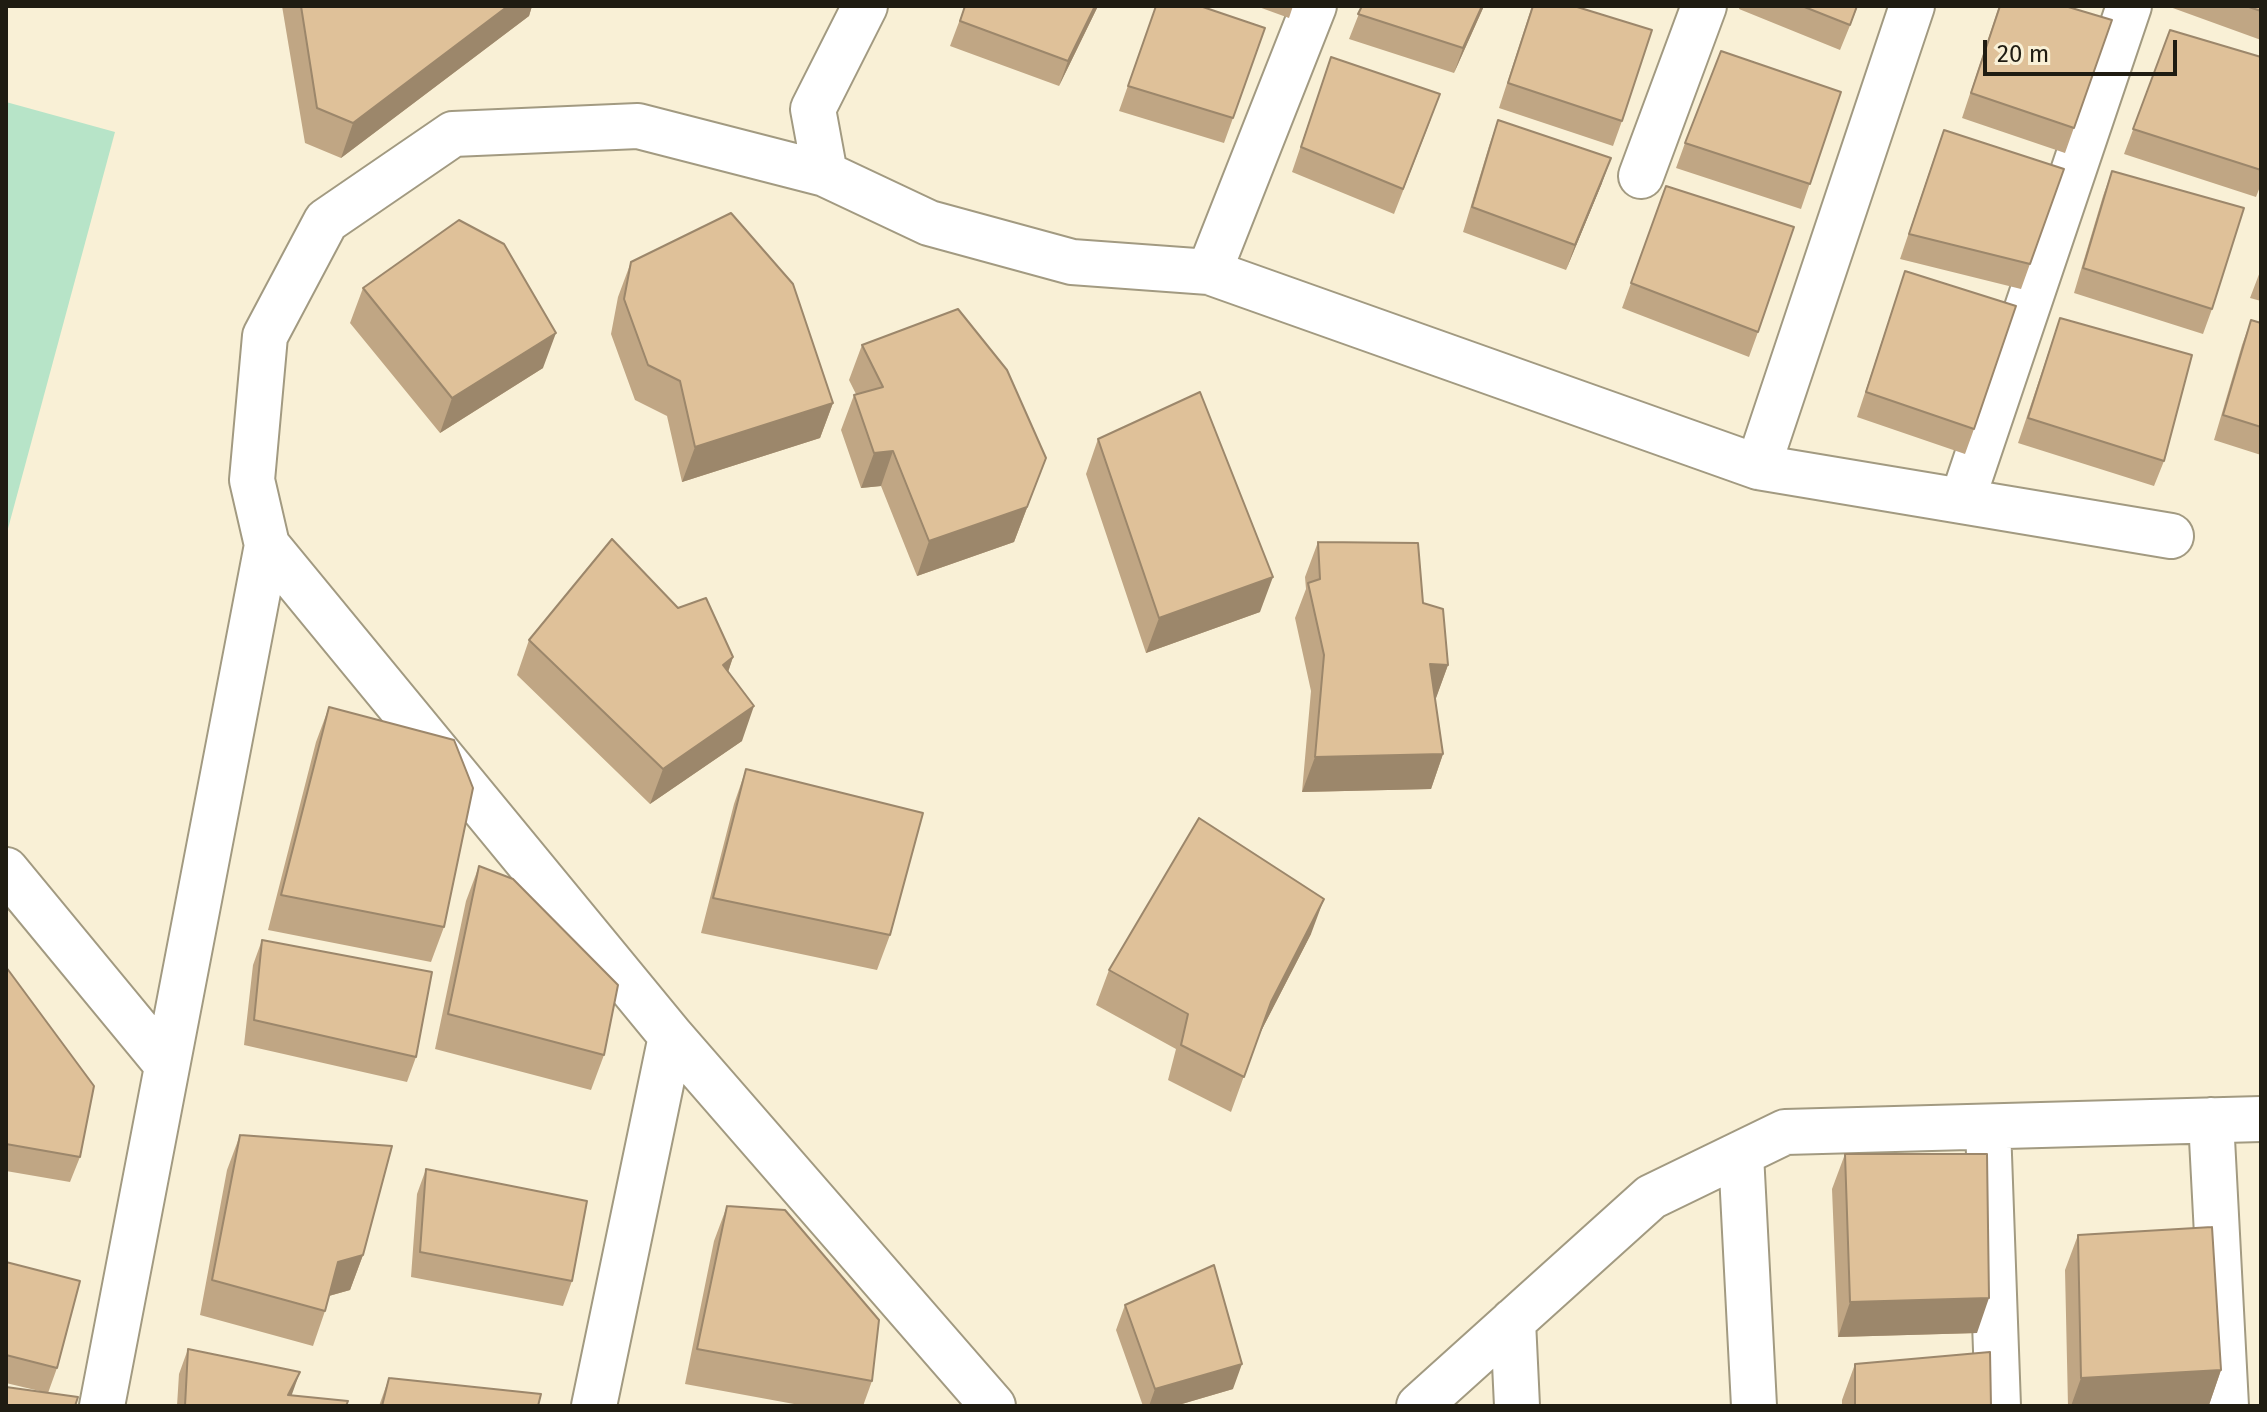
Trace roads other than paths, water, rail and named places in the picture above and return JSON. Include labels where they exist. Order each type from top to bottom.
[{"type":"street","points":[[825,174],[813,109],[865,6]]},
{"type":"street","points":[[1209,272],[1314,6]]},
{"type":"street","points":[[1641,176],[1704,6]]},
{"type":"street","points":[[1758,467],[1912,6]]},
{"type":"street","points":[[1962,501],[2129,6]]},
{"type":"street","points":[[102,1406],[267,545],[252,480],[265,336],[326,221],[453,134],[638,126],[825,174],[929,223],[1072,262],[1209,272],[1758,467],[2171,536]]},
{"type":"street","points":[[267,545],[671,1036],[993,1406]]},
{"type":"street","points":[[6,870],[167,1065]]},
{"type":"street","points":[[594,1406],[671,1036]]},
{"type":"street","points":[[1419,1406],[1651,1197],[1785,1132],[2261,1119]]},
{"type":"street","points":[[2211,1120],[2226,1406]]},
{"type":"street","points":[[1988,1127],[1998,1406]]},
{"type":"street","points":[[1741,1154],[1754,1406]]},
{"type":"street","points":[[1513,1321],[1517,1406]]}]
